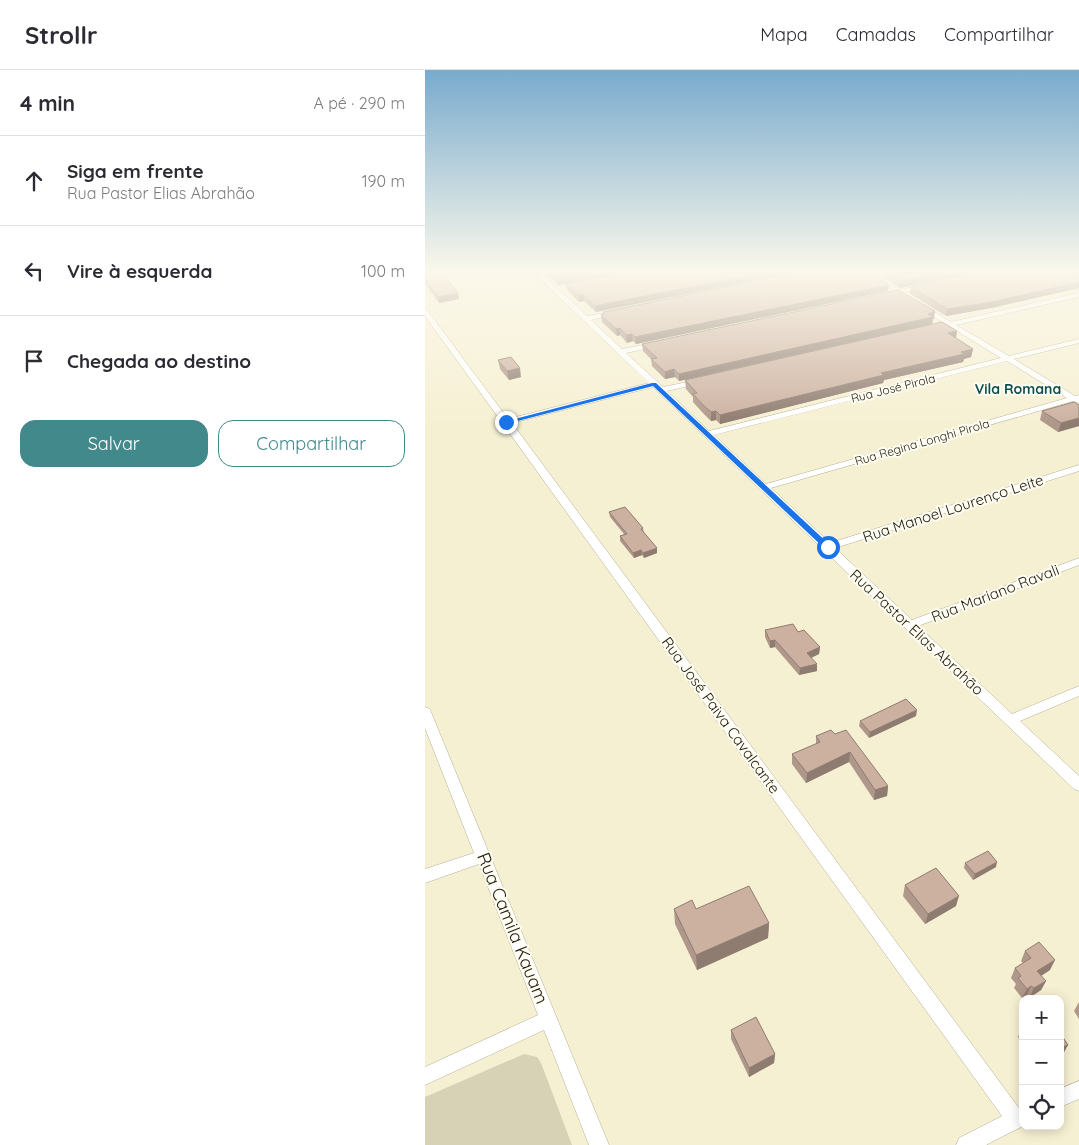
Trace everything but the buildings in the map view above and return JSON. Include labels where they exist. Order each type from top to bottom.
[{"type":"street","name":"Rua José Paiva Cavalcante","points":[[434,323],[1019,1117]]},
{"type":"street","name":"Rua Pastor Elias Abrahão","points":[[590,323],[1079,785]]},
{"type":"street","points":[[921,330],[954,323]]},
{"type":"street","points":[[950,324],[1077,400]]},
{"type":"street","name":"Rua José Pirola","points":[[707,434],[1079,341]]},
{"type":"street","points":[[621,352],[668,342]]},
{"type":"street","points":[[506,422],[658,387],[709,379]]},
{"type":"street","name":"Rua Regina Longhi Pirola","points":[[764,487],[1077,400]]},
{"type":"street","name":"Rua Manoel Lourenço Leite","points":[[828,547],[1079,468]]},
{"type":"street","name":"Rua Mariano Ravali","points":[[910,625],[1079,561]]},
{"type":"street","points":[[1011,720],[1079,691]]},
{"type":"street","name":"Rua Camila Kauam","points":[[425,712],[429,732],[483,856],[599,1145]]},
{"type":"street","points":[[425,876],[483,856]]},
{"type":"street","points":[[425,1076],[549,1018]]},
{"type":"street","points":[[1064,1096],[1079,1090]]},
{"type":"street","points":[[965,1145],[1019,1117]]},
{"type":"shaded area","points":[[524,1054],[537,1057],[541,1063],[572,1145],[425,1145],[425,1097]]},
{"type":"district","name":"Vila Romana","points":[[1018,389]]},
{"type":"route","points":[[506,422],[654,384],[828,547]]}]
